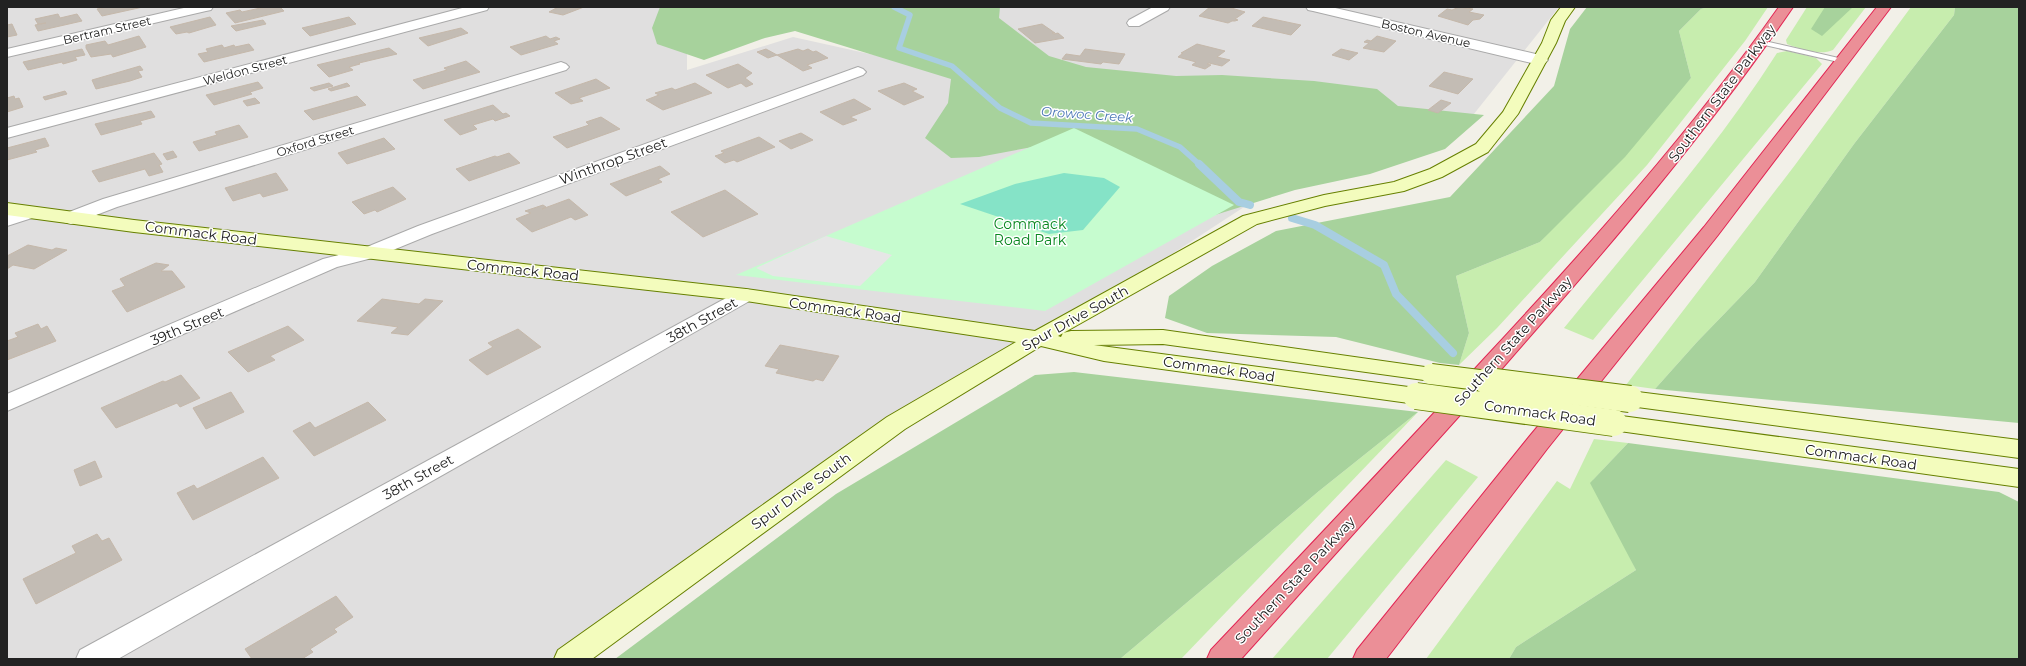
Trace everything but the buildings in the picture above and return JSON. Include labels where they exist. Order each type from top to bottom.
[{"type":"highway","name":"Southern State Parkway","points":[[1222,659],[1644,196],[1715,106],[1763,42],[1786,7]]},
{"type":"highway","points":[[1368,659],[1533,449],[1711,231],[1884,7]]},
{"type":"street","name":"Bertram Street","points":[[7,53],[206,7]]},
{"type":"street","name":"Weldon Street","points":[[7,133],[482,7]]},
{"type":"street","points":[[1134,24],[1163,7]]},
{"type":"street","name":"Boston Avenue","points":[[1313,7],[1540,60]]},
{"type":"street","name":"Spur Drive South","points":[[568,659],[896,423],[1038,338],[1250,220],[1324,201],[1398,187],[1436,173],[1482,148],[1510,114],[1549,43],[1558,20],[1568,7]]},
{"type":"street","name":"Oxford Street","points":[[71,218],[110,203],[561,67]]},
{"type":"street","name":"Winthrop Street","points":[[369,253],[425,230],[858,72]]},
{"type":"street","name":"Commack Road","points":[[7,210],[369,253],[746,295],[1038,338],[1104,354],[2019,478]]},
{"type":"street","points":[[7,220],[28,213]]},
{"type":"street","name":"39th Street","points":[[7,403],[330,263],[369,253]]},
{"type":"street","name":"38th Street","points":[[91,659],[746,295]]},
{"type":"street","name":"Commack Road","points":[[1038,338],[1163,337],[1432,374],[2019,449]]},
{"type":"lane","points":[[1763,42],[1843,61]]},
{"type":"shaded area","points":[[7,7],[687,7],[687,70],[793,37],[1005,84],[1261,196],[550,659],[7,659]]},
{"type":"shaded area","points":[[945,7],[1559,7],[1462,129],[1057,69]]},
{"type":"shaded area","points":[[826,236],[892,255],[860,286],[773,276],[756,268]]},
{"type":"green space","points":[[660,7],[1000,7],[999,18],[1049,56],[1086,67],[1176,76],[1222,75],[1314,81],[1377,89],[1398,106],[1484,115],[1445,149],[1370,174],[1295,190],[1125,243],[1065,141],[979,157],[951,158],[925,138],[948,103],[951,79],[795,31],[765,38],[704,60],[657,44],[652,28]]},
{"type":"green space","points":[[1587,7],[1708,7],[1701,9],[1679,31],[1691,78],[1625,157],[1540,242],[1456,276],[1469,333],[1459,365],[1440,363],[1336,337],[1207,333],[1165,318],[1169,296],[1212,266],[1276,231],[1450,197],[1554,86],[1570,29]]},
{"type":"green space","points":[[1708,7],[1768,7],[1745,41],[1647,165],[1497,328],[1459,365],[1469,333],[1456,276],[1540,242],[1691,78],[1679,31],[1701,9]]},
{"type":"green space","points":[[1807,7],[1866,7],[1833,50],[1828,52],[1816,52],[1804,50],[1787,44],[1786,40]]},
{"type":"green space","points":[[1825,7],[1853,7],[1822,36],[1811,29]]},
{"type":"green space","points":[[1911,7],[1955,7],[1954,15],[1854,144],[1755,282],[1697,342],[1655,389],[1626,385],[1795,165]]},
{"type":"green space","points":[[1955,7],[2019,7],[2019,423],[1655,389],[1697,342],[1755,282],[1854,144],[1954,15]]},
{"type":"green space","points":[[1787,51],[1816,58],[1822,64],[1593,340],[1564,328],[1702,159],[1753,89],[1777,53]]},
{"type":"green space","name":"Commack Road Park","points":[[1074,128],[1234,205],[1045,311],[736,275]]},
{"type":"green space","points":[[1064,173],[1104,178],[1120,187],[1083,230],[1049,234],[960,204],[1015,184]]},
{"type":"green space","points":[[1074,372],[1418,412],[1319,491],[1120,659],[615,659],[836,494],[1035,375]]},
{"type":"green space","points":[[1418,412],[1181,659],[1120,659],[1319,491]]},
{"type":"green space","points":[[1594,439],[1628,443],[1593,480],[1636,570],[1516,647],[1509,659],[1426,659],[1557,481],[1570,489]]},
{"type":"green space","points":[[1628,443],[1999,492],[2019,502],[2019,659],[1509,659],[1516,647],[1636,570],[1590,483]]},
{"type":"green space","points":[[1446,460],[1478,477],[1327,659],[1272,659]]},
{"type":"waterway","name":"Orowoc Creek","points":[[894,7],[910,15],[899,48],[952,66],[1000,108],[1031,123],[1137,129],[1180,147],[1200,165]]},
{"type":"waterway","name":"Orowoc Creek","points":[[1199,164],[1239,202],[1250,205]]},
{"type":"waterway","name":"Orowoc Creek","points":[[1292,218],[1315,225],[1384,265],[1396,294],[1453,353]]}]
